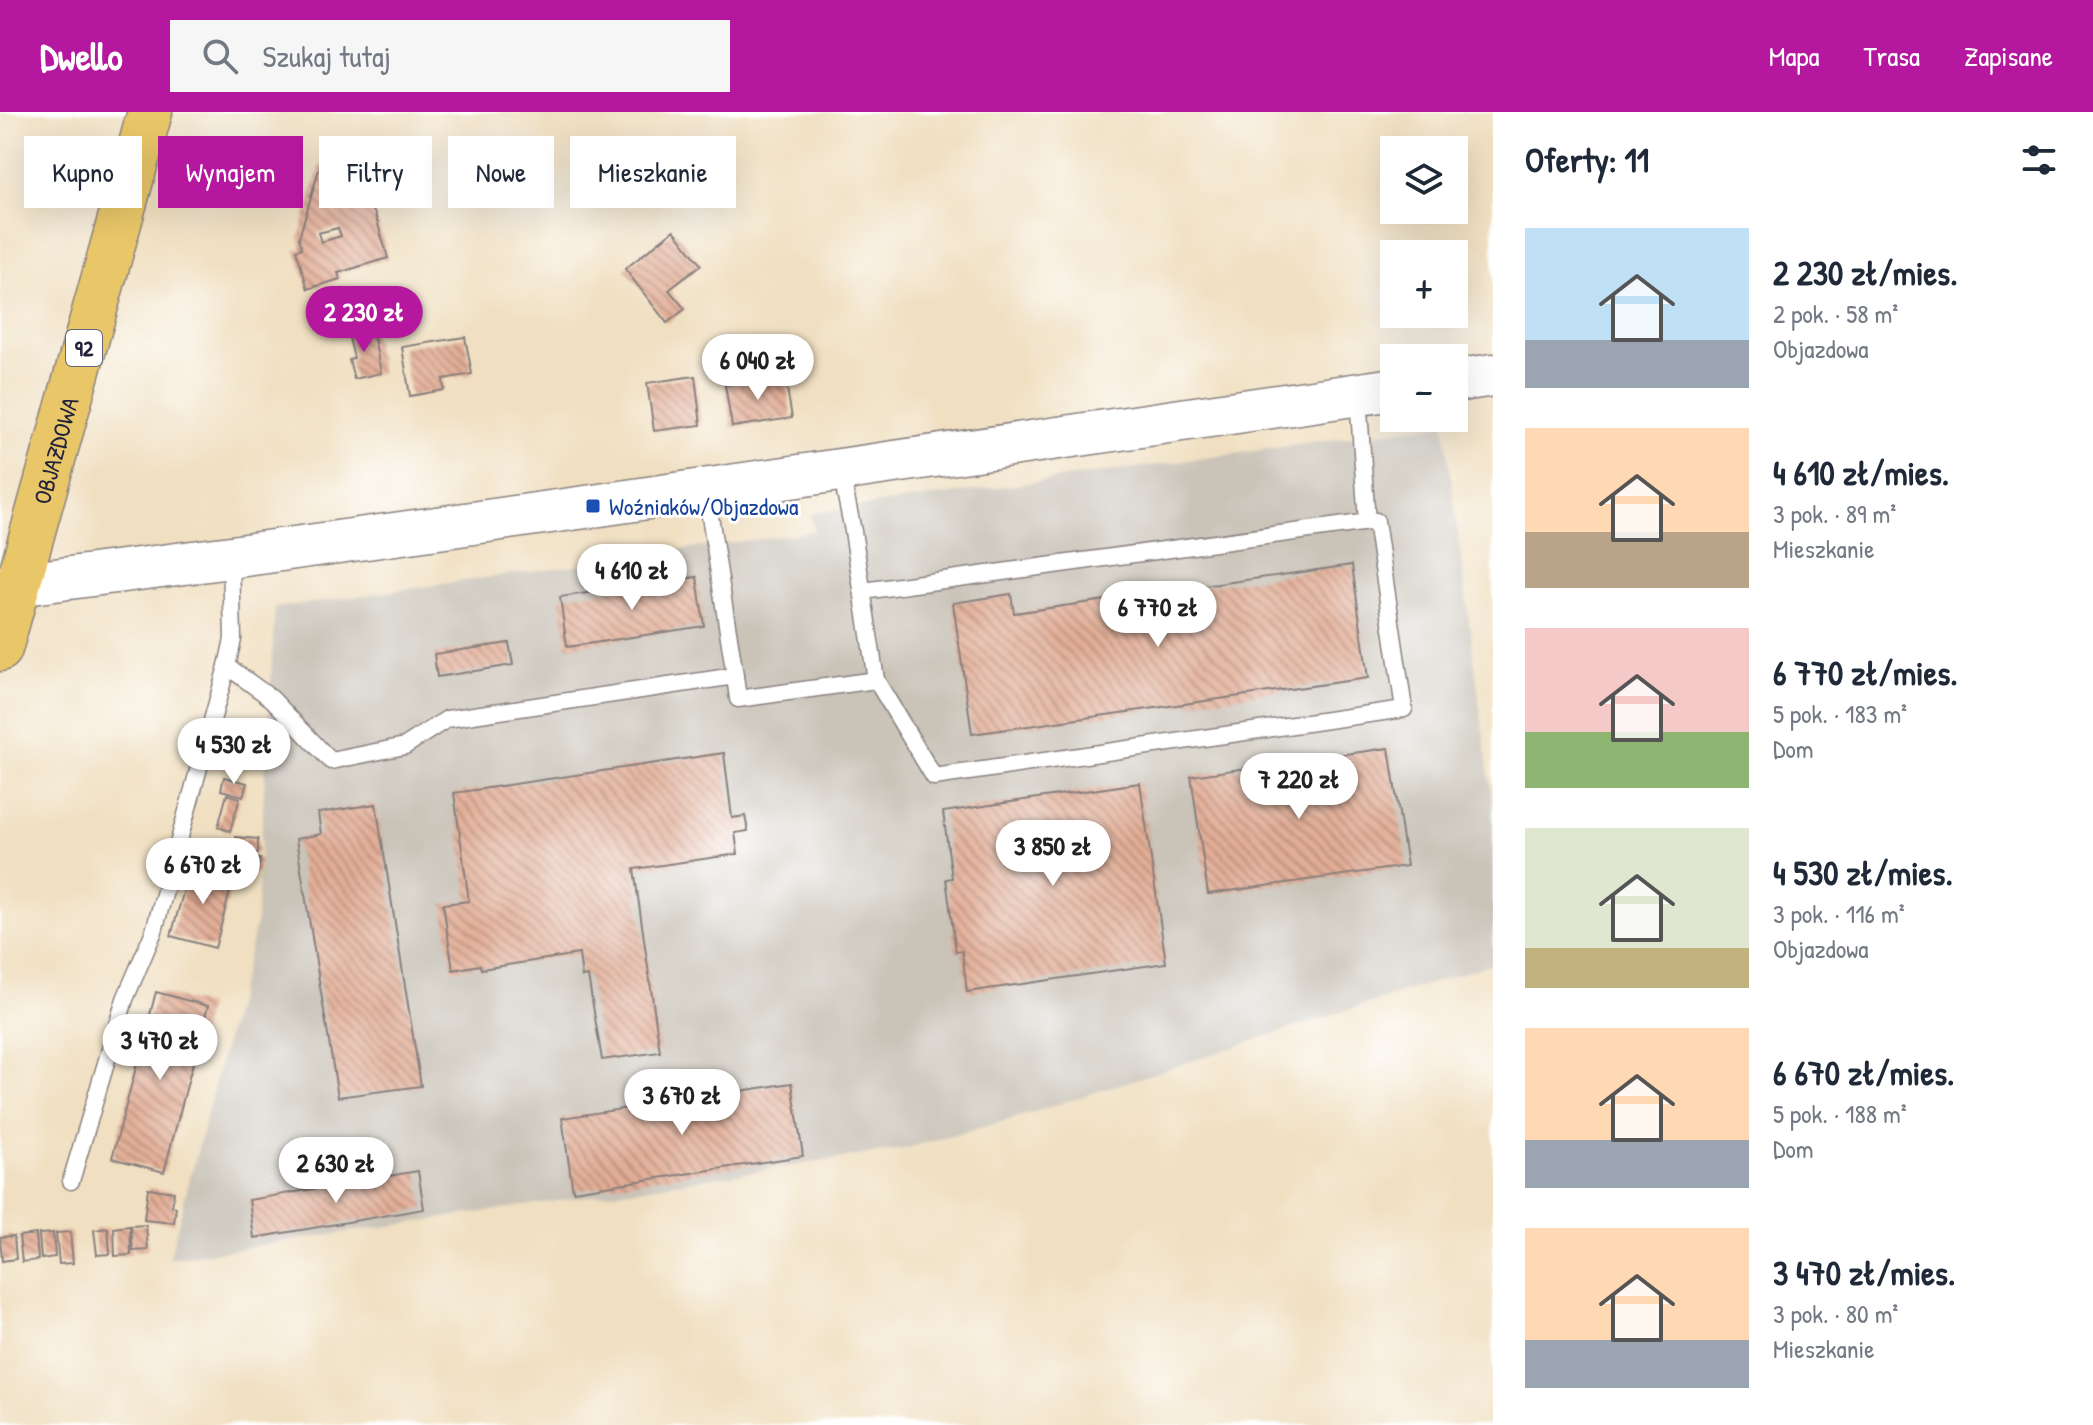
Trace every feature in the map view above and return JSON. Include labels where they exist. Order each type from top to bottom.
[{"type":"main road","name":"OBJAZDOWA","points":[[0,649],[9,585],[150,112]]},
{"type":"street","points":[[1468,379],[1493,375]]},
{"type":"street","points":[[9,585],[706,490],[1376,392]]},
{"type":"lane","points":[[1367,522],[1376,392]]},
{"type":"lane","points":[[840,471],[876,680],[934,777],[1404,709],[1376,521],[863,591]]},
{"type":"lane","points":[[706,490],[738,699],[876,680]]},
{"type":"lane","points":[[71,1181],[125,999],[154,931],[227,666],[233,639],[231,557]]},
{"type":"lane","points":[[227,666],[272,699],[331,761],[405,746],[447,719],[735,676]]},
{"type":"shaded area","points":[[1388,432],[1445,432],[1493,808],[1493,963],[1016,1118],[904,1149],[169,1259],[256,925],[275,608],[814,531],[810,514]]},
{"type":"building","points":[[319,169],[319,208],[371,208],[388,258],[338,273],[340,279],[308,289],[296,250],[302,248],[299,238]],"holes":[[[338,228],[341,236],[321,242],[318,233]]]},
{"type":"building","points":[[674,230],[701,265],[669,290],[685,309],[667,323],[625,269]]},
{"type":"building","points":[[372,328],[381,373],[354,379],[349,360],[354,358],[348,334]]},
{"type":"building","points":[[465,337],[472,374],[443,379],[444,390],[410,396],[402,347]]},
{"type":"building","points":[[695,376],[701,425],[654,431],[647,383]]},
{"type":"building","points":[[785,377],[792,418],[732,427],[725,385]]},
{"type":"building","points":[[1352,565],[1368,678],[972,734],[953,603],[1011,594],[1014,613]]},
{"type":"building","points":[[697,577],[704,626],[567,647],[560,597]]},
{"type":"building","points":[[509,643],[513,665],[437,677],[434,654]]},
{"type":"building","points":[[1389,748],[1407,866],[1208,894],[1191,776]]},
{"type":"building","points":[[724,753],[732,818],[745,816],[748,831],[735,833],[738,854],[634,869],[660,1052],[602,1060],[588,976],[582,977],[579,954],[481,969],[480,965],[453,970],[443,904],[469,901],[454,793]]},
{"type":"building","points":[[224,777],[247,783],[243,796],[221,790]]},
{"type":"building","points":[[1140,783],[1166,963],[967,992],[962,951],[956,952],[946,879],[952,878],[943,812]]},
{"type":"building","points":[[227,794],[240,798],[230,831],[218,827]]},
{"type":"building","points":[[376,804],[421,1086],[338,1097],[296,839],[321,834],[318,813]]},
{"type":"building","points":[[236,837],[258,839],[258,853],[235,853]]},
{"type":"building","points":[[237,854],[260,859],[257,873],[234,869]]},
{"type":"building","points":[[191,865],[234,876],[215,948],[171,936]]},
{"type":"building","points":[[156,992],[208,1006],[164,1172],[112,1158]]},
{"type":"building","points":[[792,1083],[803,1156],[573,1191],[562,1118]]},
{"type":"building","points":[[418,1171],[424,1209],[254,1238],[249,1200]]},
{"type":"building","points":[[148,1188],[174,1192],[174,1223],[144,1220]]},
{"type":"building","points":[[146,1225],[148,1250],[133,1251],[131,1226]]},
{"type":"building","points":[[130,1226],[131,1255],[115,1256],[114,1228]]},
{"type":"building","points":[[108,1228],[110,1254],[97,1255],[94,1230]]},
{"type":"building","points":[[70,1232],[73,1263],[59,1264],[56,1233]]},
{"type":"building","points":[[53,1233],[55,1257],[41,1259],[39,1234]]},
{"type":"building","points":[[36,1234],[38,1260],[22,1262],[19,1236]]},
{"type":"building","points":[[14,1236],[16,1259],[2,1261],[0,1237]]},
{"type":"place","name":"Woźniaków/Objazdowa","points":[[593,506]]}]
